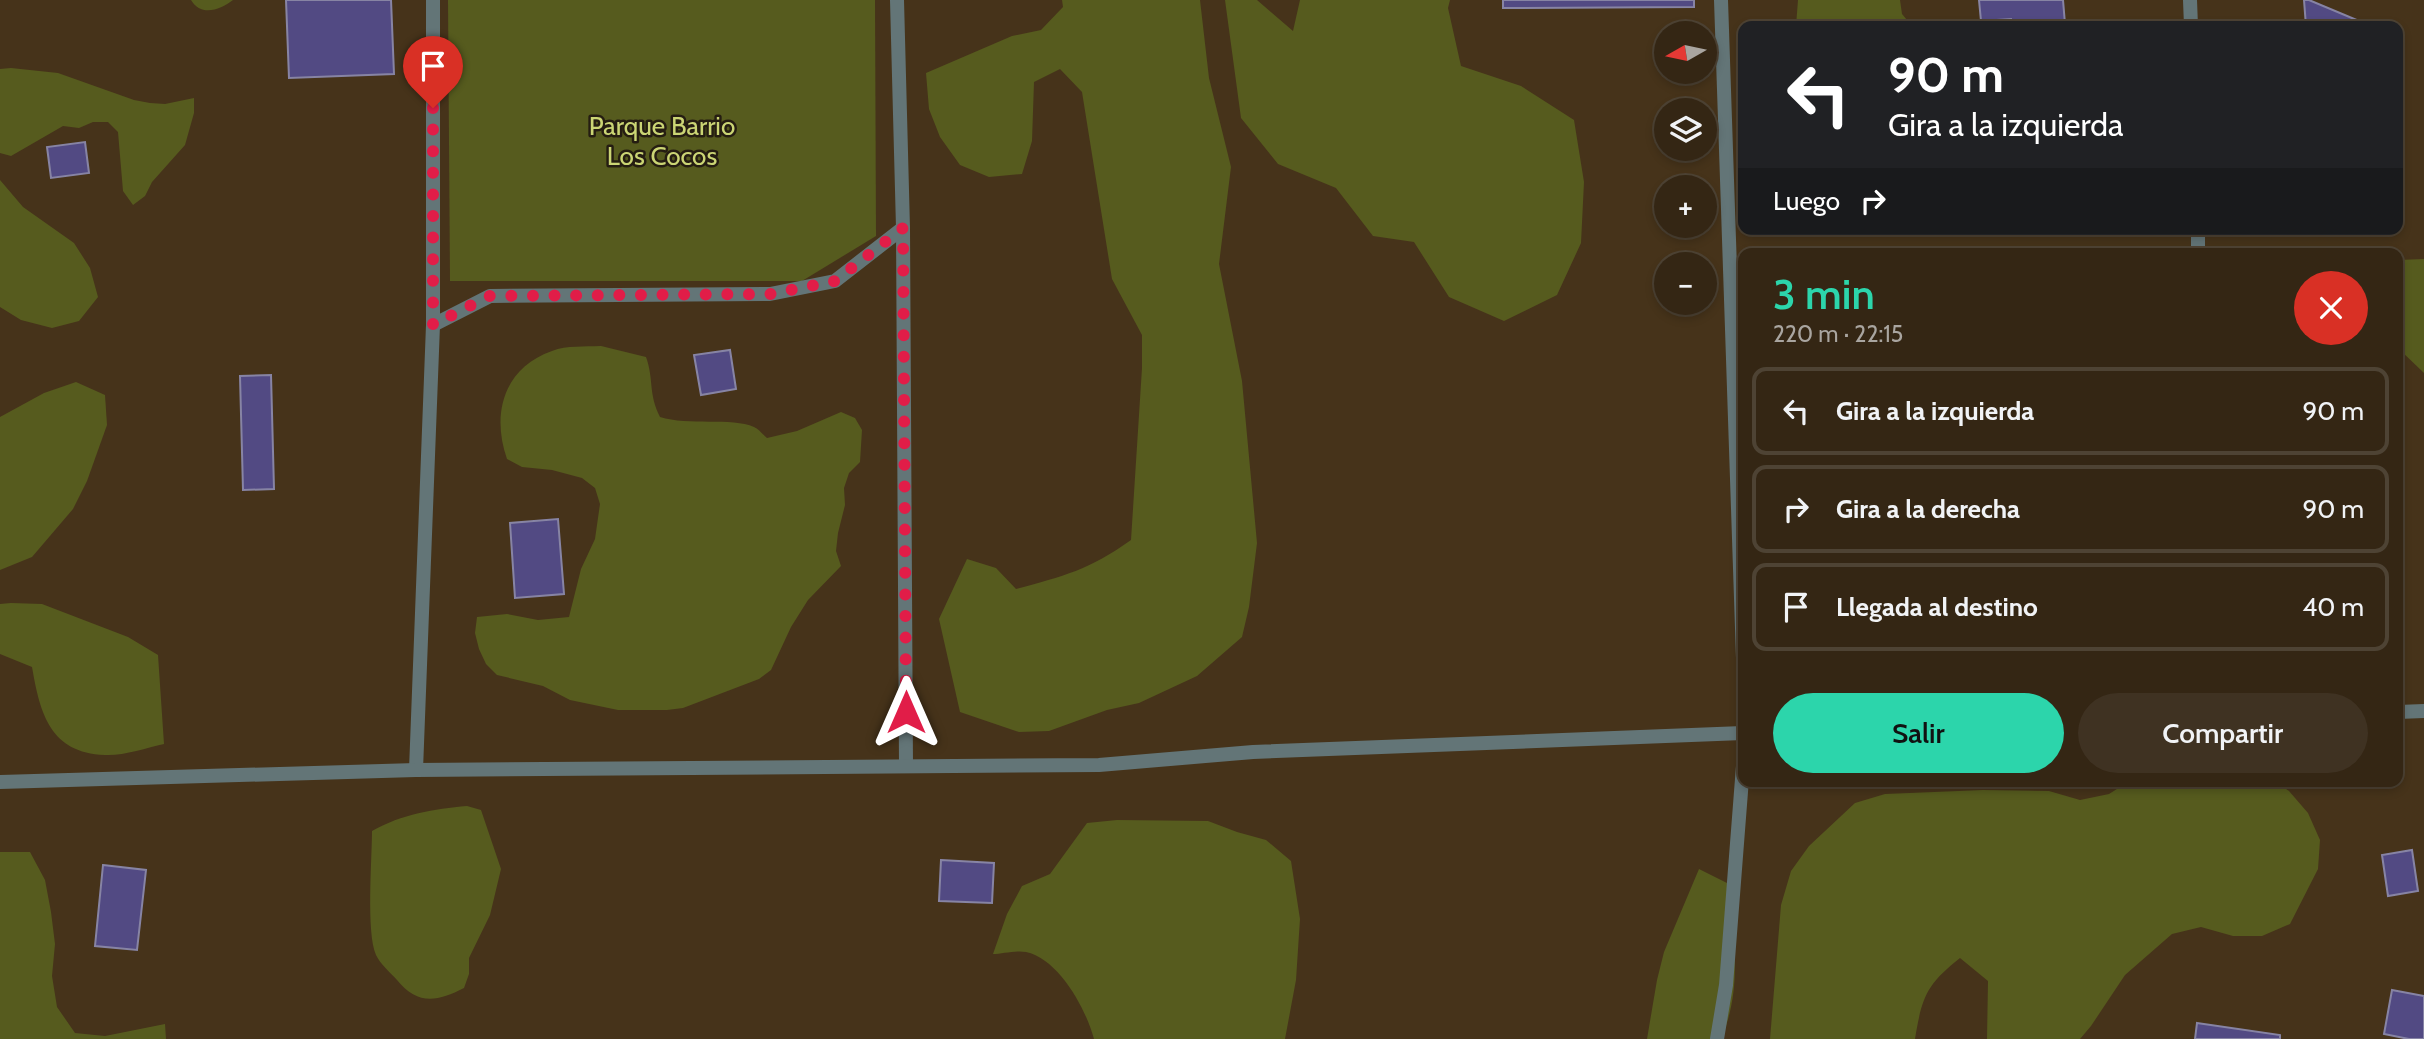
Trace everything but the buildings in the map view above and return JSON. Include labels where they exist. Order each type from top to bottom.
[{"type":"street","points":[[416,770],[433,325],[433,0]]},
{"type":"street","points":[[897,0],[903,228],[906,766]]},
{"type":"street","points":[[1721,0],[1738,508]]},
{"type":"street","points":[[2190,0],[2191,21]]},
{"type":"street","points":[[433,325],[489,296],[770,294],[835,281],[903,228]]},
{"type":"street","points":[[2403,712],[2424,712]]},
{"type":"street","points":[[0,782],[416,770],[1099,765],[1253,752],[1738,733]]},
{"type":"street","points":[[1717,1039],[1726,985],[1741,787]]},
{"type":"green space","points":[[191,0],[233,0],[222,7],[205,10]]},
{"type":"green space","name":"Parque Barrio Los Cocos","points":[[448,0],[875,0],[876,236],[802,281],[450,281]]},
{"type":"green space","points":[[1062,0],[1200,0],[1209,78],[1231,167],[1219,264],[1242,381],[1257,543],[1249,607],[1242,637],[1197,676],[1139,703],[1107,710],[1049,731],[1019,732],[960,712],[939,619],[967,559],[996,568],[1016,589],[1076,571],[1131,540],[1142,335],[1112,279],[1082,92],[1060,69],[1034,82],[1032,141],[1022,174],[989,177],[960,165],[940,137],[929,109],[926,73],[1012,36],[1041,30],[1063,7]]},
{"type":"green space","points":[[1225,0],[1257,0],[1293,31],[1300,0],[1450,0],[1448,8],[1461,66],[1521,86],[1574,120],[1584,182],[1581,243],[1557,295],[1504,321],[1449,297],[1414,242],[1373,236],[1336,188],[1278,164],[1241,118]]},
{"type":"green space","points":[[1798,0],[1900,0],[1902,14],[1908,21],[1796,21]]},
{"type":"green space","points":[[0,69],[58,73],[134,100],[150,103],[165,104],[194,98],[194,113],[185,145],[152,182],[145,196],[133,205],[123,191],[118,132],[108,122],[93,122],[79,128],[63,126],[11,156],[0,153]]},
{"type":"green space","points":[[0,180],[23,207],[74,243],[90,268],[98,297],[79,321],[52,328],[21,320],[0,307]]},
{"type":"green space","points":[[2424,259],[2424,373],[2403,353],[2403,260]]},
{"type":"green space","points":[[601,346],[646,357],[654,401],[660,417],[745,424],[756,428],[767,438],[797,431],[841,412],[855,418],[862,430],[860,462],[849,473],[844,488],[845,505],[836,551],[841,566],[808,600],[791,627],[771,670],[759,679],[683,708],[618,710],[570,700],[543,686],[497,675],[486,664],[475,633],[477,617],[507,614],[538,620],[569,617],[581,569],[595,539],[600,504],[595,488],[582,478],[552,470],[522,467],[507,459],[502,442],[502,409],[505,394],[512,381],[536,359],[564,348]]},
{"type":"green space","points":[[76,382],[105,395],[107,425],[87,481],[73,509],[32,557],[0,570],[0,417],[44,393]]},
{"type":"green space","points":[[0,604],[42,604],[128,637],[158,655],[164,744],[105,755],[86,753],[60,738],[44,715],[32,667],[0,654]]},
{"type":"green space","points":[[2120,787],[2283,787],[2289,791],[2308,813],[2320,840],[2318,869],[2290,924],[2262,936],[2233,936],[2201,927],[2172,934],[2125,975],[2080,1039],[1987,1039],[1988,981],[1960,958],[1940,976],[1927,993],[1915,1039],[1770,1039],[1781,905],[1791,871],[1809,846],[1855,803],[1885,794],[1983,790],[2049,791],[2080,800],[2109,794]]},
{"type":"green space","points":[[467,806],[481,810],[501,869],[490,915],[469,958],[469,974],[464,988],[428,999],[412,994],[376,955],[370,913],[372,831],[418,813]]},
{"type":"green space","points":[[1117,820],[1208,821],[1266,840],[1291,861],[1300,919],[1296,980],[1285,1039],[1094,1039],[1078,1000],[1049,964],[1026,952],[993,954],[1007,914],[1022,886],[1050,874],[1087,823]]},
{"type":"green space","points":[[0,852],[30,852],[45,880],[55,944],[52,976],[57,1007],[75,1033],[105,1036],[165,1024],[166,1039],[0,1039]]},
{"type":"green space","points":[[1699,869],[1727,883],[1735,962],[1728,1020],[1721,1039],[1647,1039],[1664,952]]},
{"type":"route","points":[[433,108],[433,325],[489,296],[770,294],[835,281],[903,228],[906,712]]}]
